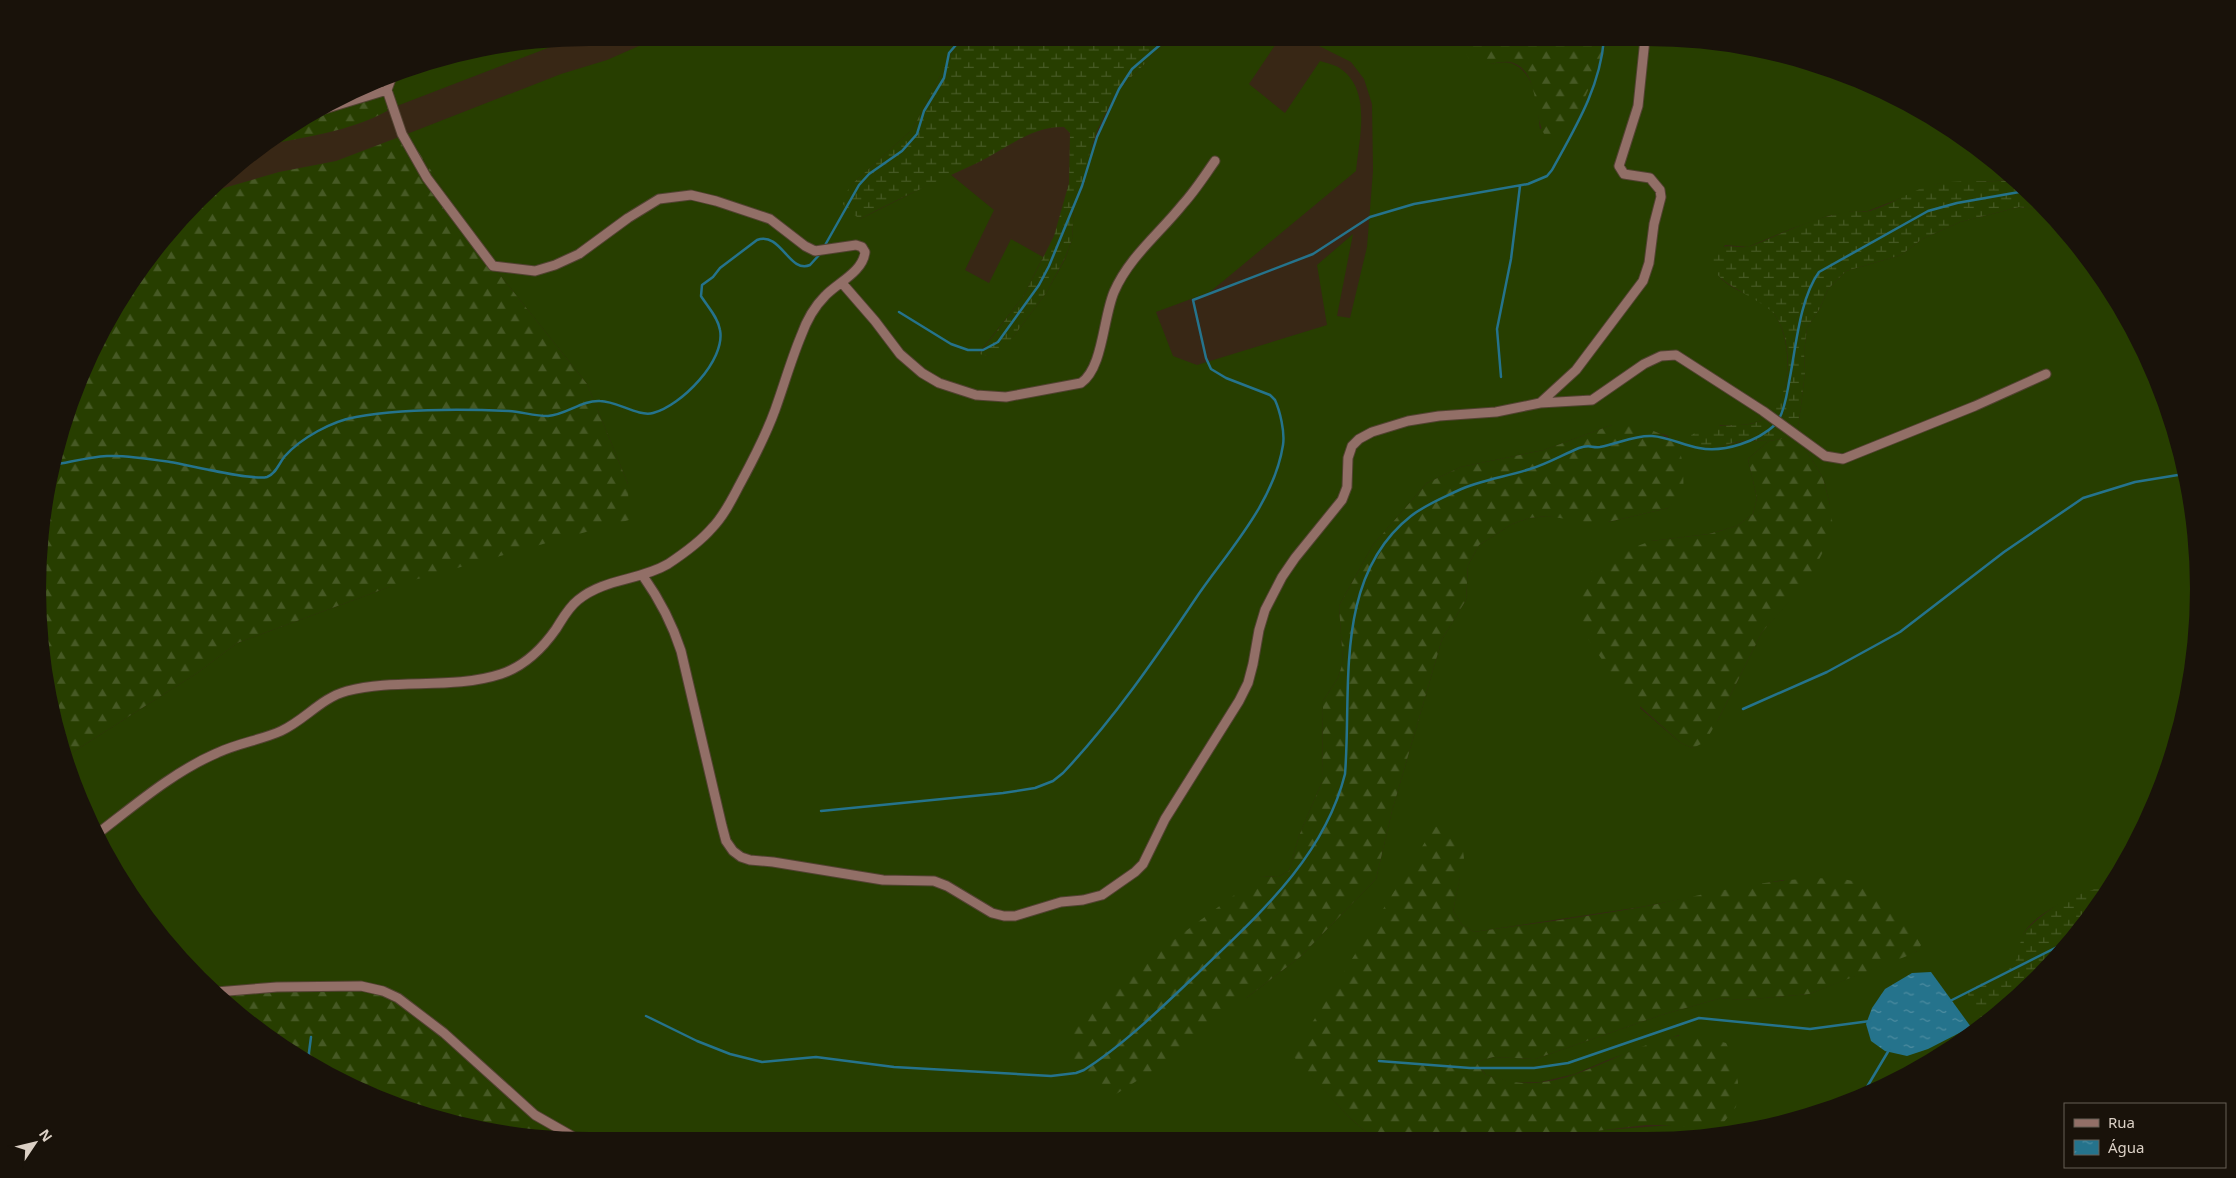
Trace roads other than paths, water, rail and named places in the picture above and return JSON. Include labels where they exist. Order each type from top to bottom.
[{"type":"street","points":[[1540,403],[1576,370],[1647,273],[1660,190],[1650,178],[1624,174],[1619,166],[1638,106],[1644,46]]},
{"type":"street","points":[[103,830],[193,764],[237,744],[280,732],[329,698],[347,691],[390,685],[475,679],[500,674],[517,667],[528,660],[540,648],[577,600],[606,583],[643,576],[685,552],[712,528],[744,476],[774,412],[801,335],[810,316],[823,298],[842,283],[864,259],[865,252],[862,247],[845,245],[815,250],[805,246],[770,219],[716,201],[691,196],[660,200],[628,218],[578,254],[555,265],[535,271],[493,266],[427,178],[402,134],[387,90],[389,85]]},
{"type":"street","points":[[353,100],[387,90]]},
{"type":"street","points":[[842,283],[875,321],[900,354],[922,373],[939,383],[976,394],[1006,397],[1081,383],[1088,379],[1097,363],[1106,314],[1120,279],[1135,258],[1184,204],[1215,161]]},
{"type":"street","points":[[643,576],[660,600],[673,626],[681,651],[722,826],[726,841],[732,851],[750,860],[773,862],[810,870],[883,880],[934,881],[947,886],[992,913],[1016,916],[1061,902],[1083,900],[1102,895],[1135,872],[1143,864],[1166,819],[1239,701],[1248,683],[1265,610],[1282,577],[1342,500],[1347,487],[1348,458],[1352,446],[1358,439],[1372,432],[1439,416],[1496,412],[1540,403],[1592,400],[1644,364],[1661,356],[1676,355],[1763,411],[1825,456],[1843,459],[1975,406],[2046,374]]},
{"type":"street","points":[[225,991],[277,987],[352,986],[372,987],[383,991],[398,998],[444,1033],[535,1115],[563,1131]]},
{"type":"water","points":[[1931,972],[1970,1025],[1958,1034],[1928,1049],[1907,1056],[1885,1051],[1871,1041],[1866,1024],[1872,1008],[1885,989],[1912,973]]},
{"type":"waterway","points":[[824,247],[859,185],[869,174],[902,151],[917,134],[924,111],[944,78],[949,53],[955,46]]},
{"type":"waterway","points":[[899,312],[951,344],[968,350],[983,350],[998,342],[1039,285],[1049,266],[1082,186],[1097,137],[1119,89],[1132,69],[1159,46]]},
{"type":"waterway","points":[[821,811],[1003,793],[1035,788],[1053,781],[1063,773],[1099,732],[1133,688],[1248,526],[1260,507],[1278,466],[1283,445],[1283,434],[1275,400],[1270,395],[1226,378],[1211,369],[1206,358],[1193,300],[1313,254],[1370,217],[1414,204],[1528,184],[1547,176],[1569,139],[1592,91],[1603,46]]},
{"type":"waterway","points":[[1501,377],[1497,329],[1511,259],[1520,186]]},
{"type":"waterway","points":[[1779,419],[1786,399],[1803,308],[1807,295],[1819,272],[1928,211],[1957,203],[2017,192]]},
{"type":"waterway","points":[[62,463],[94,457],[139,457],[260,478],[270,476],[292,449],[318,431],[337,422],[374,414],[452,410],[509,411],[548,416],[593,401],[613,403],[641,413],[653,413],[664,409],[688,392],[709,368],[716,355],[720,342],[720,330],[715,316],[701,296],[702,285],[713,277],[720,268],[757,240],[765,239],[772,241],[796,264],[803,266],[810,265],[820,254]]},
{"type":"waterway","points":[[646,1016],[697,1041],[730,1054],[762,1062],[816,1057],[894,1067],[1051,1076],[1076,1073],[1084,1070],[1143,1025],[1242,930],[1286,884],[1305,859],[1321,833],[1335,804],[1345,774],[1348,671],[1351,636],[1358,602],[1369,570],[1386,541],[1411,516],[1422,508],[1466,487],[1536,467],[1583,447],[1600,447],[1639,437],[1652,436],[1699,448],[1719,449],[1751,440],[1776,424]]},
{"type":"waterway","points":[[1743,709],[1827,672],[1900,632],[2004,552],[2083,498],[2135,482],[2177,475]]},
{"type":"waterway","points":[[1950,1001],[2053,949]]},
{"type":"waterway","points":[[1379,1061],[1470,1068],[1534,1068],[1568,1063],[1699,1018],[1810,1029],[1870,1021]]},
{"type":"waterway","points":[[309,1053],[311,1037]]},
{"type":"waterway","points":[[1869,1084],[1889,1050]]}]
